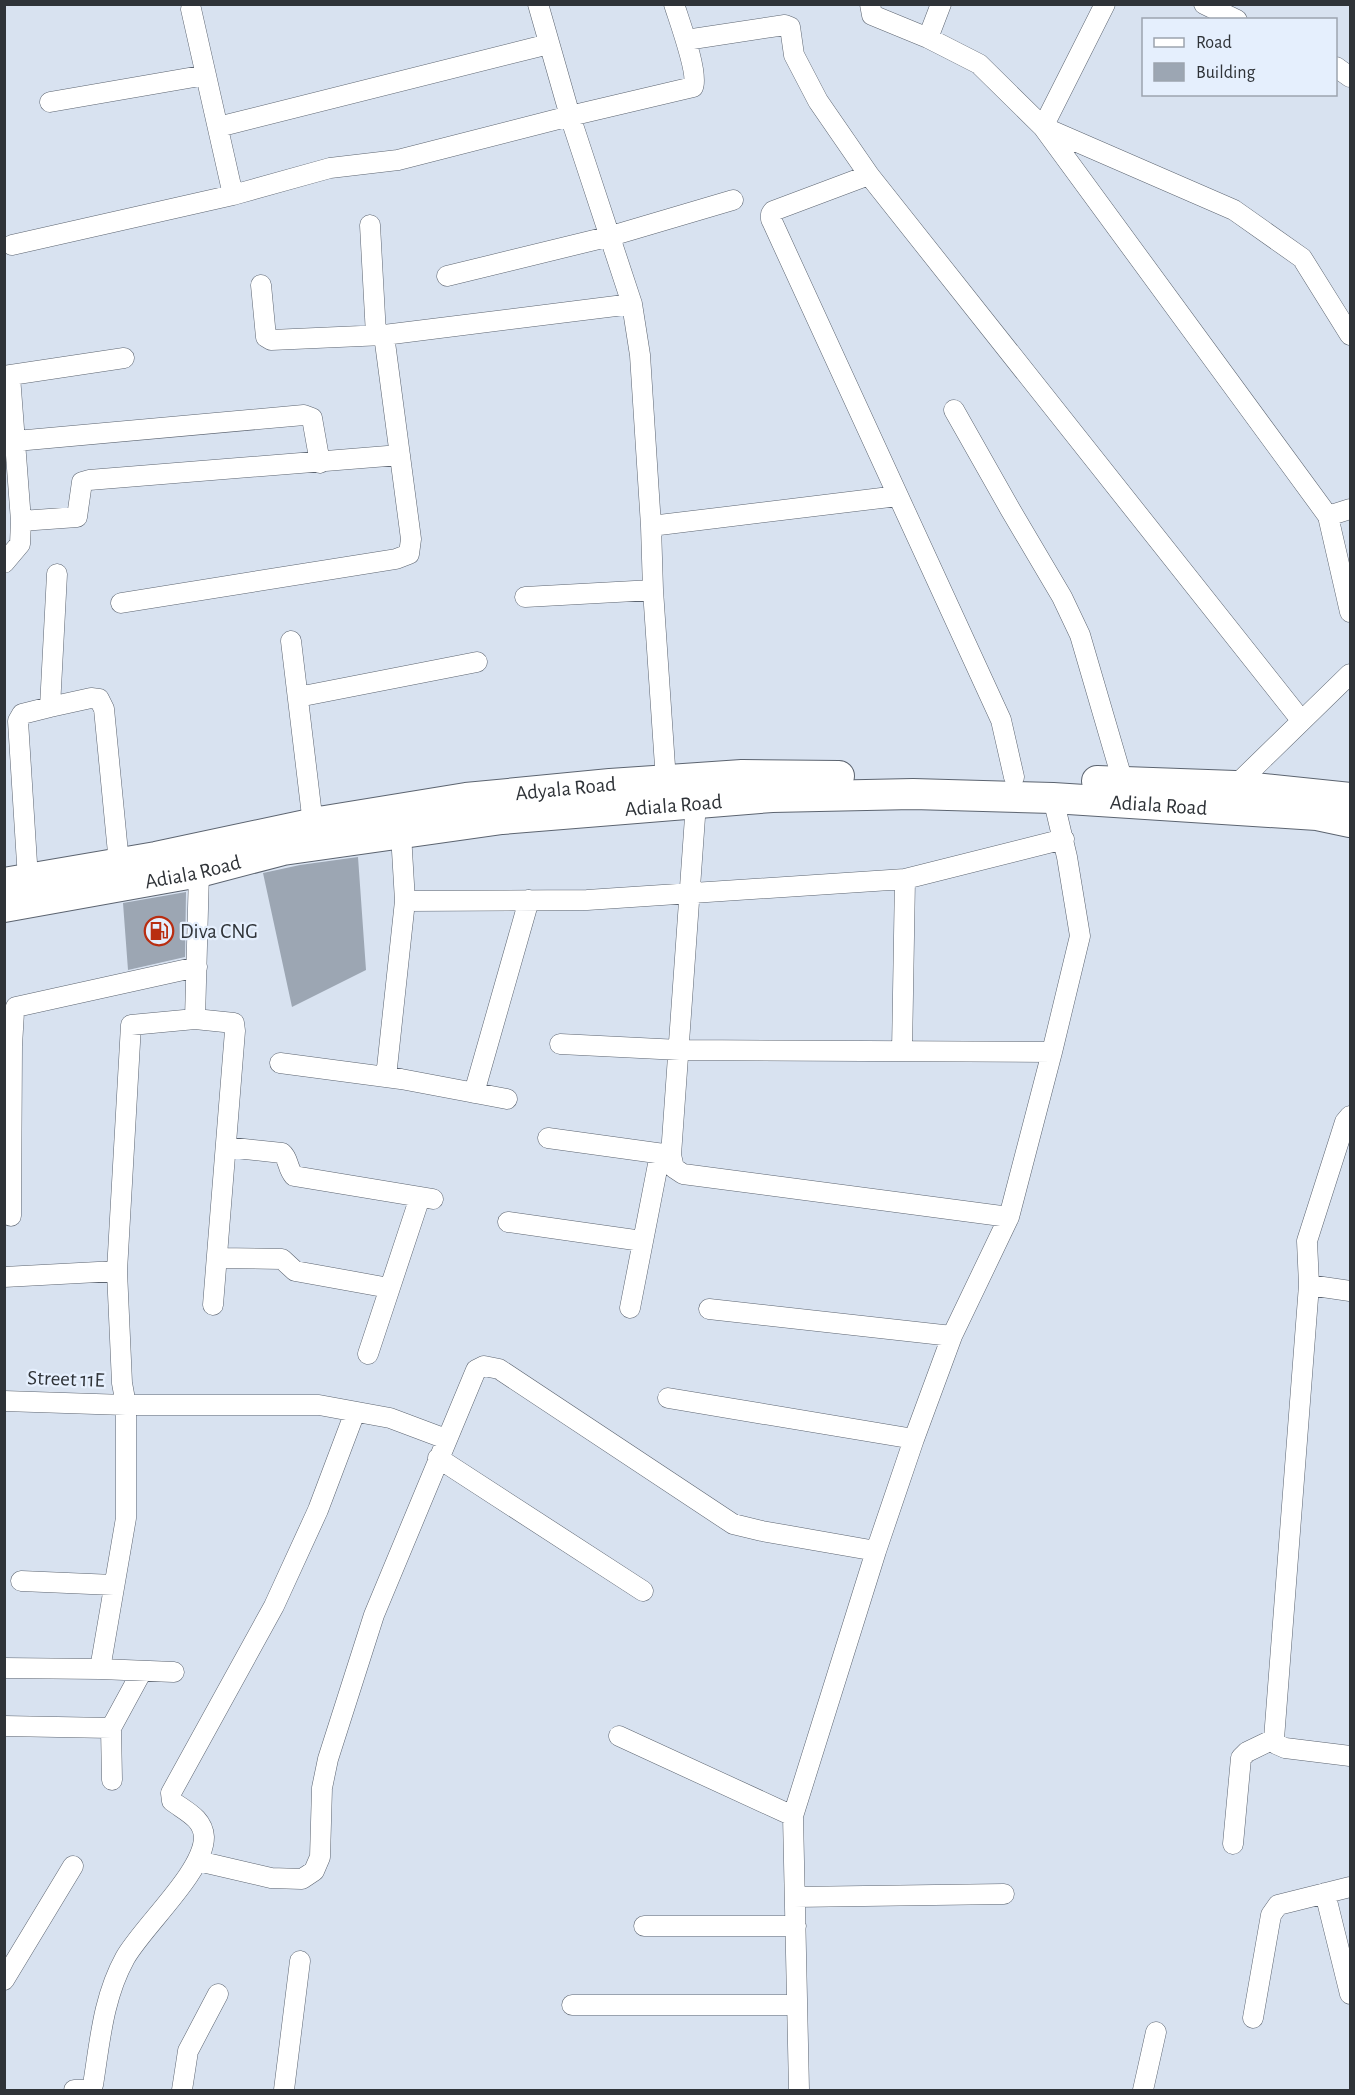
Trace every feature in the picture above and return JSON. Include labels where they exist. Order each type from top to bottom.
[{"type":"main road","name":"Adyala Road","points":[[16,881],[313,824],[466,798],[742,775],[1014,777],[1235,786],[1350,798]]},
{"type":"main road","name":"Adiala Road","points":[[4,907],[199,872],[283,850],[502,819],[772,797],[913,794],[1053,798],[1317,815],[1350,822]]},
{"type":"street","points":[[538,4],[570,116],[632,304],[640,355],[666,781]]},
{"type":"street","points":[[12,245],[233,195],[330,168],[398,160],[693,87],[694,78],[686,40],[674,4]]},
{"type":"street","points":[[870,4],[872,15],[928,38],[979,64],[1043,127],[1328,516],[1350,612]]},
{"type":"street","points":[[928,38],[941,4]]},
{"type":"street","points":[[1043,127],[1105,4]]},
{"type":"street","points":[[1204,4],[1233,18]]},
{"type":"street","points":[[191,9],[233,195]]},
{"type":"street","points":[[686,40],[785,25],[790,27],[794,55],[818,101],[869,175],[1301,720]]},
{"type":"street","points":[[218,126],[549,44]]},
{"type":"street","points":[[1337,68],[1350,77]]},
{"type":"street","points":[[50,102],[206,75]]},
{"type":"street","points":[[1043,127],[1234,210],[1302,258],[1350,334]]},
{"type":"street","points":[[869,175],[773,211],[771,219],[1001,720],[1014,777]]},
{"type":"street","points":[[447,276],[611,236],[733,200]]},
{"type":"street","points":[[122,603],[396,559],[409,554],[411,539],[380,335],[370,225]]},
{"type":"street","points":[[261,285],[266,337],[271,340],[380,335],[632,304]]},
{"type":"street","points":[[4,563],[20,544],[21,521],[16,441],[7,376],[124,358]]},
{"type":"street","points":[[954,410],[1062,597],[1080,635],[1123,782]]},
{"type":"street","points":[[16,441],[304,415],[312,418],[320,463]]},
{"type":"street","points":[[21,521],[77,517],[82,482],[89,480],[400,455]]},
{"type":"street","points":[[651,526],[898,496]]},
{"type":"street","points":[[1328,516],[1350,509]]},
{"type":"street","points":[[50,707],[57,574]]},
{"type":"street","points":[[525,597],[653,591]]},
{"type":"street","points":[[291,641],[313,824]]},
{"type":"street","points":[[298,697],[477,663]]},
{"type":"street","points":[[1235,786],[1350,674]]},
{"type":"street","points":[[16,881],[18,721],[22,714],[91,698],[99,699],[104,709],[118,863]]},
{"type":"street","points":[[799,2091],[794,1816],[876,1551],[914,1439],[952,1336],[1010,1217],[1052,1052],[1080,936],[1064,839],[1053,798]]},
{"type":"street","points":[[630,1308],[642,1241],[665,1154],[680,1050],[688,892],[696,803]]},
{"type":"street","points":[[386,1077],[405,901],[401,834]]},
{"type":"street","points":[[405,901],[587,900],[905,879],[1064,839]]},
{"type":"street","points":[[195,1019],[199,872]]},
{"type":"street","points":[[902,1051],[905,879]]},
{"type":"street","points":[[474,1092],[530,900]]},
{"type":"street","points":[[11,1216],[8,1046],[16,1007],[21,1004],[197,967]]},
{"type":"street","points":[[100,1669],[126,1518],[126,1405],[122,1383],[117,1271],[131,1025],[195,1019],[234,1023],[213,1305]]},
{"type":"street","points":[[560,1044],[680,1050],[1052,1052]]},
{"type":"street","points":[[280,1063],[386,1077],[507,1100]]},
{"type":"street","points":[[1350,1116],[1346,1122],[1307,1241],[1309,1285],[1274,1738],[1276,1744],[1285,1748],[1350,1756]]},
{"type":"street","points":[[548,1138],[665,1154],[674,1168],[683,1174],[1010,1217]]},
{"type":"street","points":[[225,1147],[282,1153],[286,1156],[289,1170],[294,1176],[427,1198],[389,1288],[368,1354]]},
{"type":"street","points":[[507,1222],[642,1241]]},
{"type":"street","points":[[217,1258],[282,1259],[295,1271],[389,1288]]},
{"type":"street","points":[[4,1277],[117,1271]]},
{"type":"street","points":[[1309,1285],[1350,1291]]},
{"type":"street","points":[[709,1309],[952,1336]]},
{"type":"street","points":[[198,1861],[271,1878],[302,1880],[314,1871],[320,1857],[322,1788],[328,1759],[374,1615],[476,1370],[484,1366],[499,1369],[733,1524],[876,1551]]},
{"type":"street","points":[[668,1398],[914,1439]]},
{"type":"street","name":"Street 11E","points":[[4,1401],[126,1405],[319,1405],[390,1418],[446,1439]]},
{"type":"street","points":[[74,2091],[88,2090],[93,2085],[105,2006],[126,1957],[198,1861],[204,1840],[203,1829],[198,1820],[172,1802],[171,1793],[274,1606],[318,1510],[355,1412]]},
{"type":"street","points":[[438,1458],[643,1591]]},
{"type":"street","points":[[21,1581],[114,1585]]},
{"type":"street","points":[[4,1668],[174,1672]]},
{"type":"street","points":[[112,1780],[111,1728],[142,1671]]},
{"type":"street","points":[[4,1726],[111,1728]]},
{"type":"street","points":[[619,1736],[794,1816]]},
{"type":"street","points":[[1233,1844],[1242,1758],[1247,1752],[1274,1738]]},
{"type":"street","points":[[4,1980],[74,1866]]},
{"type":"street","points":[[1253,2018],[1271,1915],[1278,1905],[1350,1887]]},
{"type":"street","points":[[1325,1893],[1350,1994]]},
{"type":"street","points":[[795,1897],[1005,1894]]},
{"type":"street","points":[[644,1926],[796,1926]]},
{"type":"street","points":[[284,2091],[300,1961]]},
{"type":"street","points":[[182,2091],[188,2051],[218,1994]]},
{"type":"street","points":[[572,2005],[797,2004]]},
{"type":"street","points":[[1143,2091],[1156,2032]]},
{"type":"building","points":[[358,857],[366,970],[292,1007],[263,873]]},
{"type":"building","name":"Diva CNG","points":[[186,892],[185,957],[128,970],[123,903]]},
{"type":"place","name":"Diva CNG","points":[[159,931]]}]
